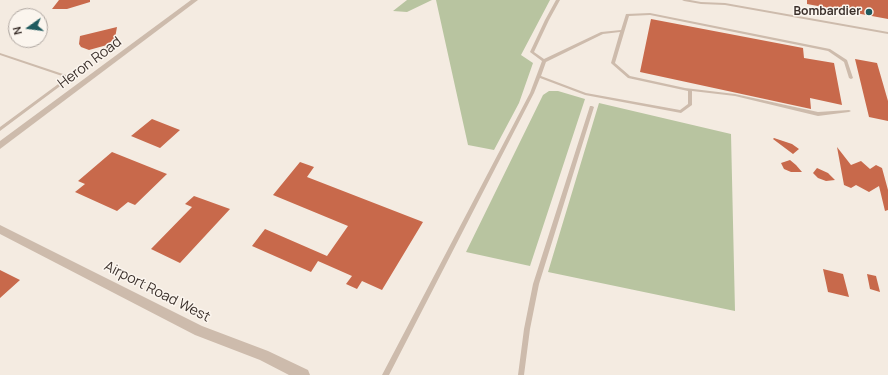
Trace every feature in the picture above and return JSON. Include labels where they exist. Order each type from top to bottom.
[{"type":"street","name":"Heron Road","points":[[0,146],[195,0]]},
{"type":"street","name":"Airport Road West","points":[[0,230],[199,332],[263,355],[296,374]]},
{"type":"lane","points":[[544,61],[532,52],[544,25],[558,0]]},
{"type":"lane","points":[[684,0],[702,3],[725,4],[888,32]]},
{"type":"lane","points":[[849,111],[818,114],[735,95],[690,89],[629,77],[613,63],[627,15],[650,14],[829,50],[846,61],[851,78]]},
{"type":"lane","points":[[385,375],[532,93],[544,61],[602,33],[622,31]]},
{"type":"lane","points":[[0,54],[68,77],[0,128]]},
{"type":"lane","points":[[538,76],[585,94],[681,112],[690,105],[690,89]]},
{"type":"lane","points":[[521,375],[527,330],[536,284],[592,107]]},
{"type":"green space","points":[[407,0],[432,0],[407,12],[393,11]]},
{"type":"green space","points":[[436,0],[550,0],[521,55],[533,63],[519,103],[494,150],[468,145]]},
{"type":"green space","points":[[549,91],[558,91],[585,99],[530,266],[466,252],[543,95]]},
{"type":"green space","points":[[599,103],[731,134],[735,311],[548,272]]},
{"type":"building","points":[[59,0],[90,0],[90,2],[67,9],[52,9]]},
{"type":"building","name":"Bombardier","points":[[807,0],[888,0],[888,19],[807,4]]},
{"type":"building","points":[[651,19],[803,48],[804,58],[834,63],[842,105],[810,98],[811,109],[640,72]]},
{"type":"building","points":[[117,27],[115,38],[107,45],[89,50],[81,47],[79,44],[80,36]]},
{"type":"building","points":[[855,59],[877,63],[888,101],[888,121],[869,117]]},
{"type":"building","points":[[152,119],[180,130],[160,148],[131,136]]},
{"type":"building","points":[[774,138],[792,144],[799,149],[793,154],[773,139]]},
{"type":"building","points":[[837,147],[851,165],[861,161],[870,169],[876,165],[882,168],[888,190],[888,210],[885,211],[879,186],[869,192],[856,185],[851,188],[844,185]]},
{"type":"building","points":[[112,152],[167,174],[135,205],[128,202],[117,211],[75,192],[85,184],[78,181]]},
{"type":"building","points":[[790,160],[802,172],[791,172],[784,169],[781,163]]},
{"type":"building","points":[[300,162],[314,167],[307,177],[423,222],[382,290],[362,281],[357,289],[346,284],[352,276],[318,261],[311,272],[252,246],[265,229],[327,256],[348,226],[273,195]]},
{"type":"building","points":[[817,168],[828,173],[835,180],[826,181],[818,178],[813,173]]},
{"type":"building","points":[[194,196],[230,209],[180,263],[151,249],[192,207],[185,204]]},
{"type":"building","points":[[823,269],[843,274],[849,297],[828,292]]},
{"type":"building","points":[[0,270],[20,280],[0,298]]},
{"type":"building","points":[[867,274],[876,276],[880,292],[870,289]]},
{"type":"place","name":"Bombardier","points":[[869,12]]}]
